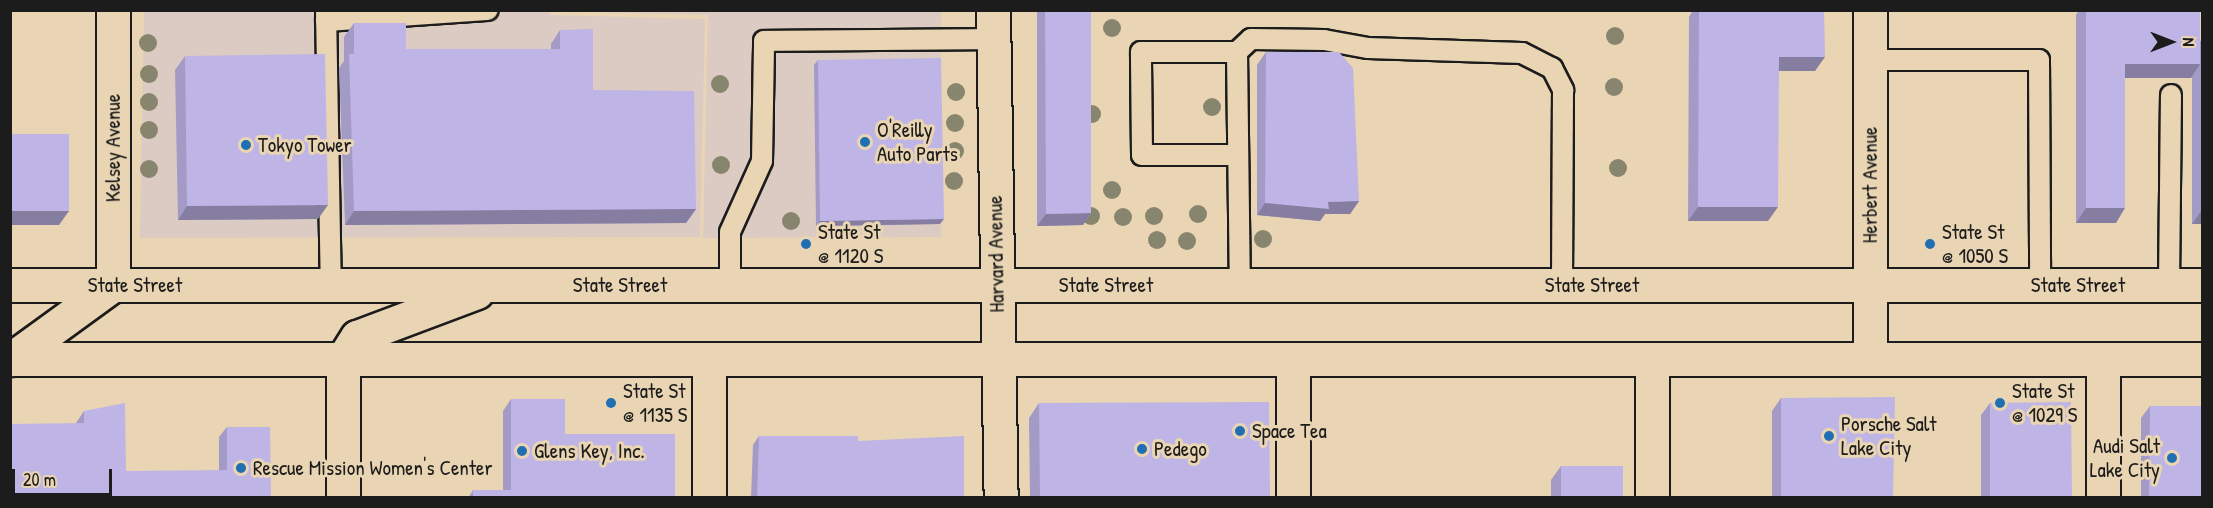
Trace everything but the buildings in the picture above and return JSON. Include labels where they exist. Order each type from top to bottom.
[{"type":"main road","name":"Kelsey Avenue","points":[[113,10],[113,285]]},
{"type":"main road","name":"Herbert Avenue","points":[[1870,10],[1870,359]]},
{"type":"main road","name":"Harvard Avenue","points":[[993,25],[994,285],[1001,359],[1001,498]]},
{"type":"main road","points":[[343,498],[343,359],[357,337],[496,284]]},
{"type":"main road","name":"State Street","points":[[10,285],[2202,285]]},
{"type":"main road","points":[[11,359],[113,285]]},
{"type":"main road","points":[[11,359],[2202,359]]},
{"type":"main road","points":[[709,359],[709,498]]},
{"type":"main road","points":[[1652,359],[1652,498]]},
{"type":"main road","points":[[2103,359],[2103,498]]},
{"type":"main road","points":[[1293,360],[1293,498]]},
{"type":"lane","points":[[331,285],[326,16],[488,10]]},
{"type":"lane","points":[[730,285],[730,232],[762,161],[764,41],[993,25]]},
{"type":"lane","points":[[1237,154],[1142,154],[1141,52],[1237,52],[1251,39],[1324,40],[1368,48],[1522,53],[1552,68],[1563,90],[1562,285]]},
{"type":"lane","points":[[1237,52],[1240,285]]},
{"type":"lane","points":[[1870,60],[2039,60],[2040,285]]},
{"type":"lane","points":[[2169,285],[2171,95]]},
{"type":"shaded area","points":[[550,10],[550,15],[705,19],[700,237],[140,238],[144,11]]},
{"type":"shaded area","points":[[553,11],[941,11],[941,237],[703,238],[708,15]]},
{"type":"place","name":"O'Reilly Auto Parts","points":[[865,142]]},
{"type":"place","name":"Tokyo Tower","points":[[246,145]]},
{"type":"place","name":"State St @ 1120 S","points":[[806,244]]},
{"type":"place","name":"State St @ 1050 S","points":[[1930,244]]},
{"type":"place","name":"State St @ 1135 S","points":[[611,403]]},
{"type":"place","name":"State St @ 1029 S","points":[[2000,403]]},
{"type":"place","name":"Space Tea","points":[[1240,431]]},
{"type":"place","name":"Porsche Salt Lake City","points":[[1829,436]]},
{"type":"place","name":"Pedego","points":[[1142,449]]},
{"type":"place","name":"Glens Key, Inc.","points":[[522,451]]},
{"type":"place","name":"Audi Salt Lake City","points":[[2172,458]]},
{"type":"place","name":"Rescue Mission Women's Center","points":[[241,468]]}]
